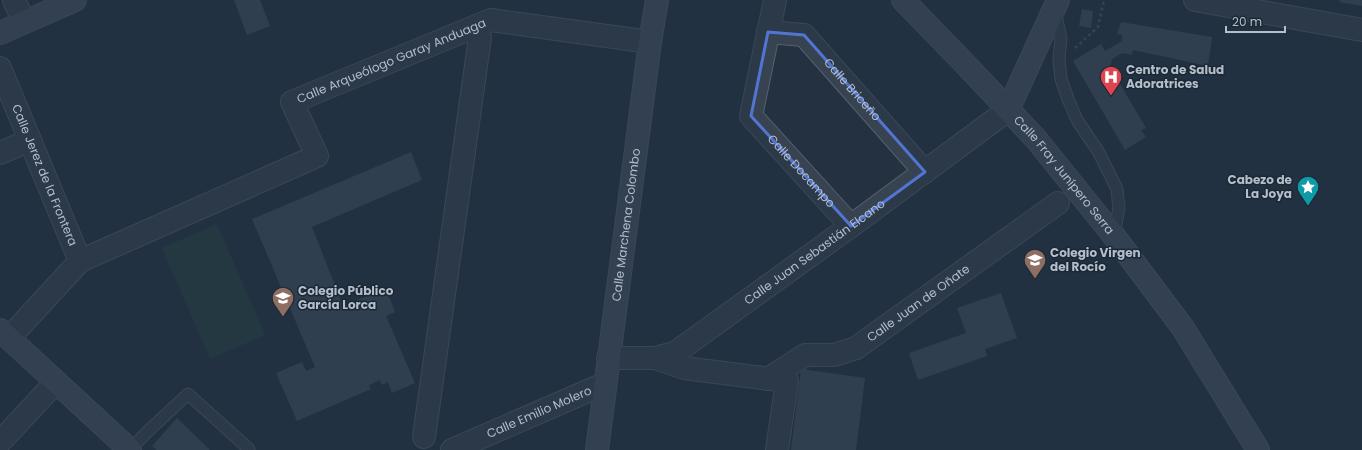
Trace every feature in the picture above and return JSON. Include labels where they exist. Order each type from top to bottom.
[{"type":"main road","points":[[0,33],[75,0]]},
{"type":"main road","name":"Calle Marchena Colombo","points":[[597,450],[604,384],[657,0]]},
{"type":"main road","name":"Calle Fray Junípero Serra","points":[[903,0],[1036,140],[1114,236],[1183,328],[1217,386],[1258,450]]},
{"type":"main road","points":[[1008,110],[1056,5]]},
{"type":"main road","points":[[4,334],[130,450]]},
{"type":"main road","name":"Calle Fray Junípero Serra","points":[[1217,386],[1246,450]]},
{"type":"street","points":[[14,0],[24,22]]},
{"type":"street","points":[[768,32],[775,0]]},
{"type":"street","points":[[1195,0],[1362,30]]},
{"type":"street","name":"Calle Arqueólogo Garay Anduaga","points":[[4,334],[80,261],[317,156],[292,102],[491,20],[650,42]]},
{"type":"street","name":"Calle Docampo","points":[[768,32],[751,116],[850,226]]},
{"type":"street","name":"Calle Briceño","points":[[768,32],[804,34],[925,172]]},
{"type":"street","points":[[424,437],[480,38]]},
{"type":"street","name":"Calle Jerez de la Frontera","points":[[0,68],[80,261]]},
{"type":"street","name":"Calle Juan Sebastián Elcano","points":[[608,358],[655,358],[675,353],[1008,110]]},
{"type":"street","points":[[0,153],[30,140]]},
{"type":"street","name":"Calle Juan de Oñate","points":[[778,380],[805,355],[834,355],[856,348],[1058,203]]},
{"type":"street","points":[[655,358],[684,368],[778,380],[777,450]]},
{"type":"street","points":[[0,442],[56,382]]},
{"type":"street","name":"Calle Emilio Molero","points":[[452,450],[604,384]]},
{"type":"lane","points":[[1056,5],[1061,38],[1059,60],[1061,79],[1077,120],[1098,151],[1117,189],[1119,208],[1114,236]]},
{"type":"lane","points":[[130,450],[188,394],[248,449]]},
{"type":"path","points":[[1071,53],[1098,27],[1104,0]]},
{"type":"highlighted area","points":[[768,32],[804,35],[925,172],[851,226],[751,116]]},
{"type":"green space","points":[[217,224],[265,335],[210,359],[162,248]]},
{"type":"building","points":[[234,0],[260,0],[270,26],[247,35]]},
{"type":"building","points":[[1340,0],[1362,0],[1362,6],[1339,2]]},
{"type":"building","points":[[1082,9],[1093,11],[1091,28],[1079,26]]},
{"type":"building","name":"Centro de Salud Adoratrices","points":[[1121,22],[1212,37],[1208,66],[1133,50],[1132,55],[1122,53],[1112,59],[1110,67],[1146,128],[1141,130],[1146,137],[1125,150],[1073,61],[1101,44],[1105,51],[1122,41],[1122,35],[1117,34]]},
{"type":"building","points":[[411,152],[422,180],[312,227],[343,306],[386,288],[395,312],[386,316],[415,383],[392,393],[388,382],[382,385],[380,380],[369,385],[371,389],[297,421],[276,373],[302,362],[306,371],[315,367],[252,219]]},
{"type":"building","points":[[1001,293],[1017,338],[985,349],[987,356],[918,380],[909,353],[966,333],[957,308]]},
{"type":"building","points":[[801,369],[865,378],[856,450],[791,450]]},
{"type":"building","points":[[177,418],[210,450],[157,450],[152,446]]},
{"type":"place","name":"Centro de Salud Adoratrices","points":[[1111,96]]},
{"type":"place","name":"Cabezo de La Joya","points":[[1308,206]]},
{"type":"place","name":"Colegio Virgen del Rocío","points":[[1035,280]]},
{"type":"place","name":"Colegio Público García Lorca","points":[[283,318]]}]
